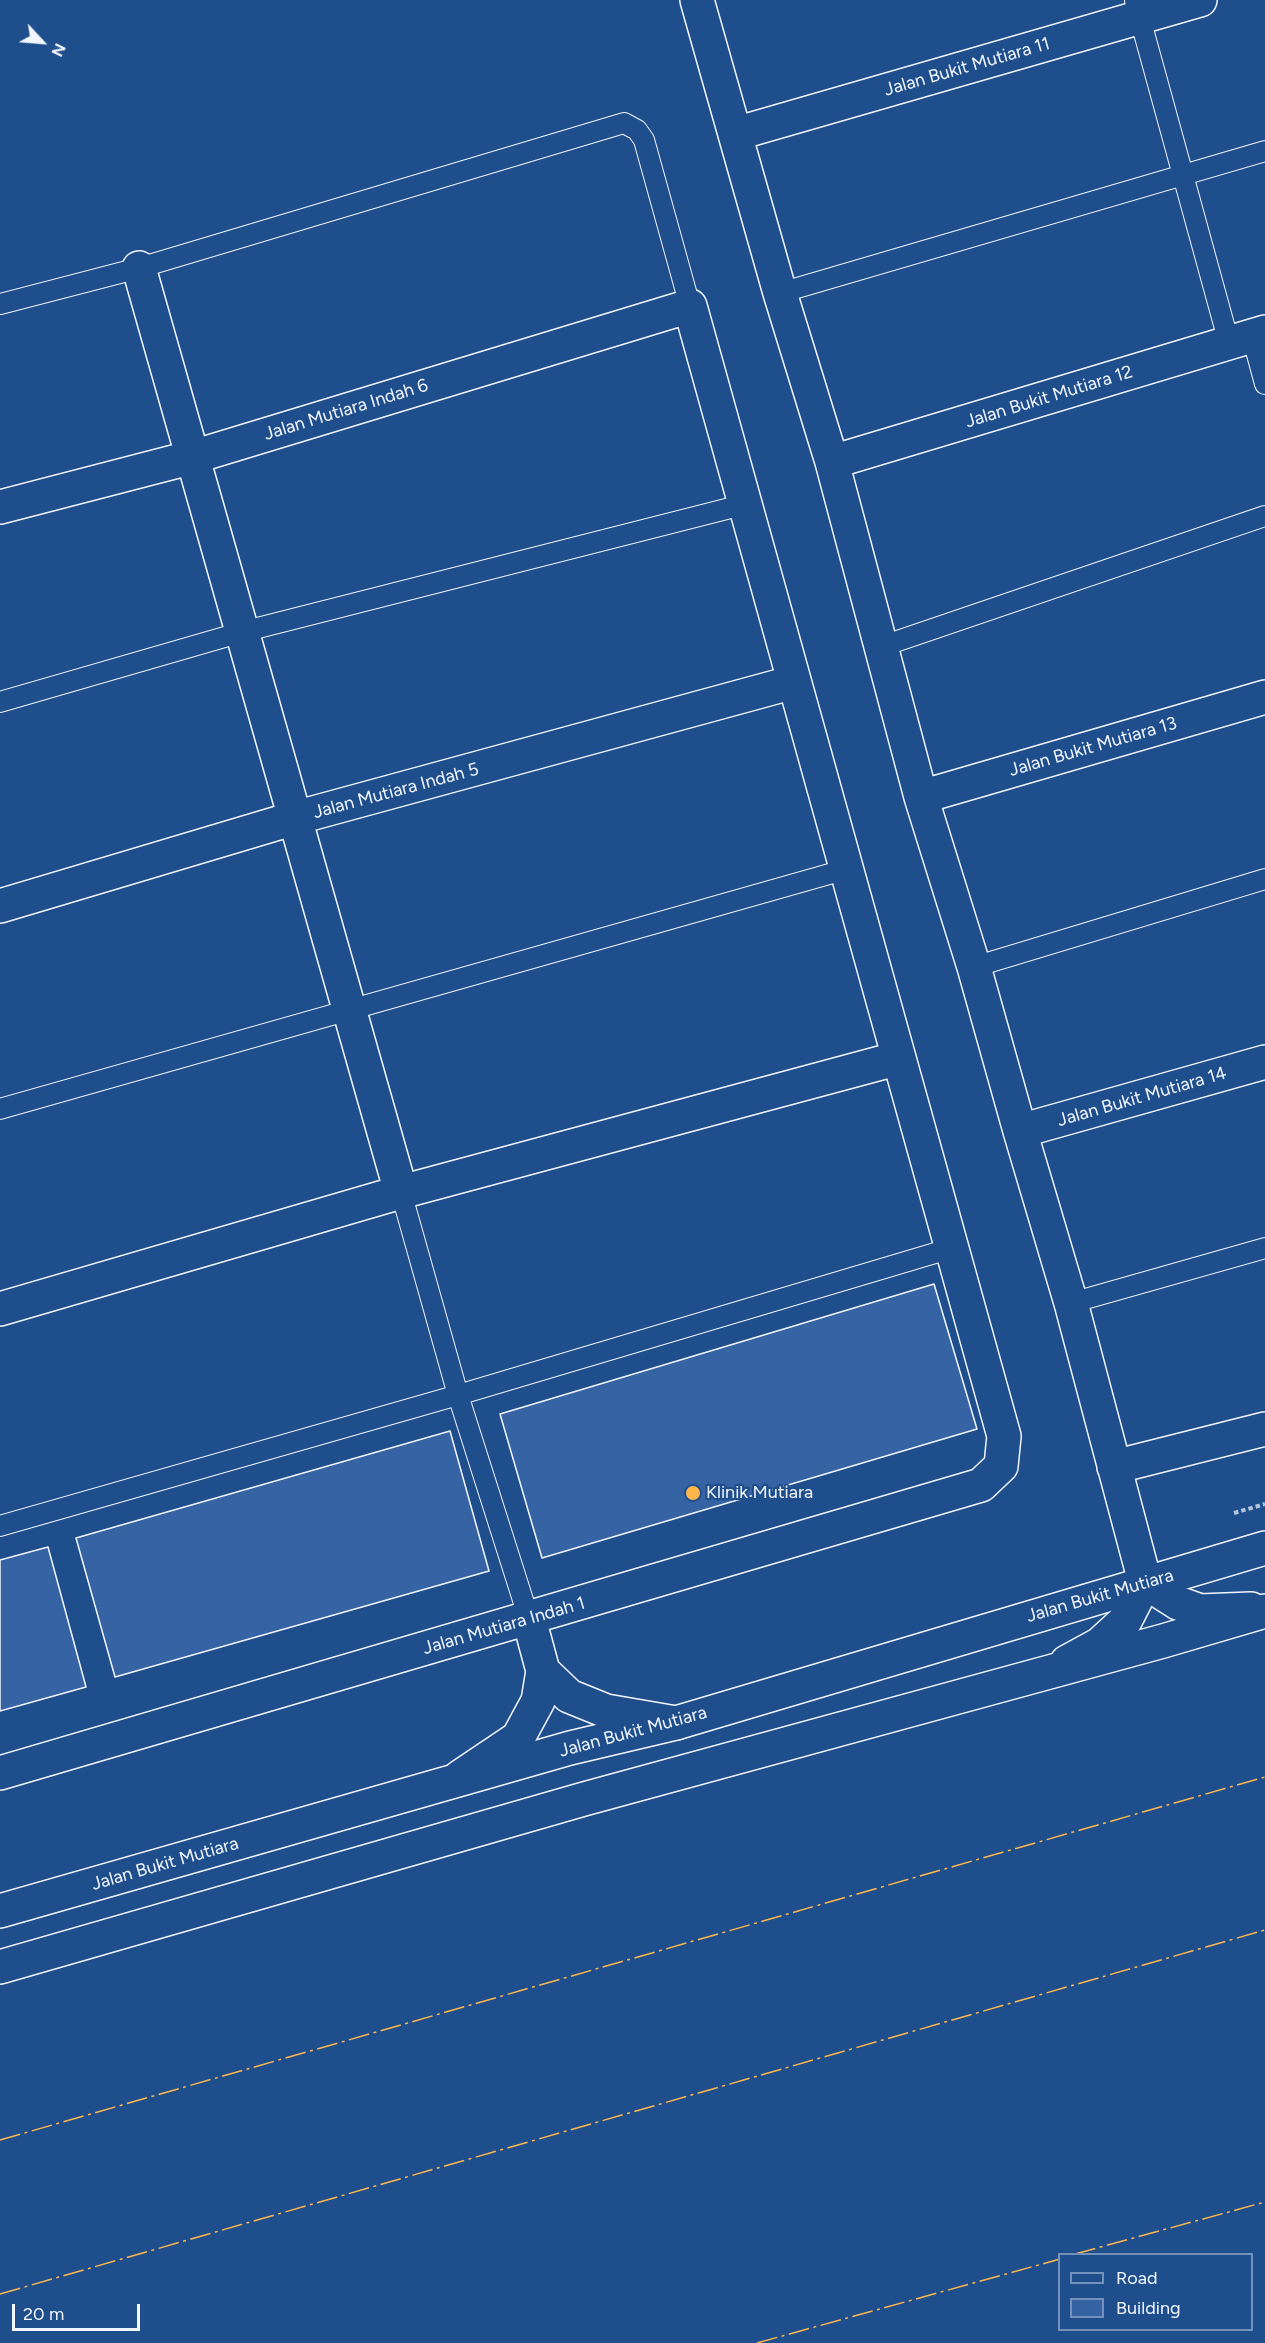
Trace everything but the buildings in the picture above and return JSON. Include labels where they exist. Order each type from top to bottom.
[{"type":"street","points":[[697,0],[780,292],[832,462],[921,797],[974,967],[1071,1303],[1145,1582],[1125,1621],[1100,1644],[1045,1673]]},
{"type":"street","name":"Jalan Bukit Mutiara 11","points":[[735,134],[1137,8],[1200,0]]},
{"type":"street","points":[[139,268],[401,1192]]},
{"type":"street","points":[[690,306],[952,1248]]},
{"type":"street","name":"Jalan Mutiara Indah 6","points":[[0,507],[193,457],[690,306]]},
{"type":"street","name":"Jalan Bukit Mutiara 12","points":[[832,462],[1248,337]]},
{"type":"street","name":"Jalan Mutiara Indah 5","points":[[0,906],[295,818],[794,682]]},
{"type":"street","name":"Jalan Bukit Mutiara 13","points":[[921,797],[1265,697]]},
{"type":"street","points":[[0,1309],[401,1192],[899,1058]]},
{"type":"street","name":"Jalan Bukit Mutiara 14","points":[[1020,1131],[1265,1062]]},
{"type":"street","name":"Jalan Mutiara Indah 1","points":[[0,1773],[981,1485],[1001,1466],[1004,1436],[952,1248]]},
{"type":"street","points":[[1114,1467],[1265,1430]]},
{"type":"street","name":"Jalan Bukit Mutiara","points":[[0,1911],[570,1748],[676,1723],[1265,1548]]},
{"type":"street","points":[[1145,1582],[1178,1603],[1200,1611],[1265,1609]]},
{"type":"street","points":[[0,1967],[584,1799],[1045,1673],[1265,1609]]},
{"type":"street","points":[[452,1782],[518,1738],[538,1701],[543,1671],[530,1619]]},
{"type":"street","points":[[543,1671],[569,1696],[606,1711],[676,1723]]},
{"type":"lane","points":[[1137,8],[1183,174],[1265,384]]},
{"type":"lane","points":[[0,304],[139,268],[624,123],[637,130],[644,140],[690,306]]},
{"type":"lane","points":[[780,292],[1265,151]]},
{"type":"lane","points":[[0,702],[242,632],[746,504]]},
{"type":"lane","points":[[880,646],[1265,516]]},
{"type":"lane","points":[[0,1109],[847,868]]},
{"type":"lane","points":[[974,967],[1265,879]]},
{"type":"lane","points":[[401,1192],[458,1395],[530,1619]]},
{"type":"lane","points":[[0,1526],[458,1395],[952,1248]]},
{"type":"lane","points":[[1071,1303],[1265,1248]]},
{"type":"power","points":[[0,2140],[1265,1777]]},
{"type":"power","points":[[0,2294],[1265,1930]]},
{"type":"power","points":[[1079,2253],[1265,2202]]},
{"type":"power","points":[[757,2343],[1058,2260]]},
{"type":"place","name":"Klinik Mutiara","points":[[693,1493]]}]
